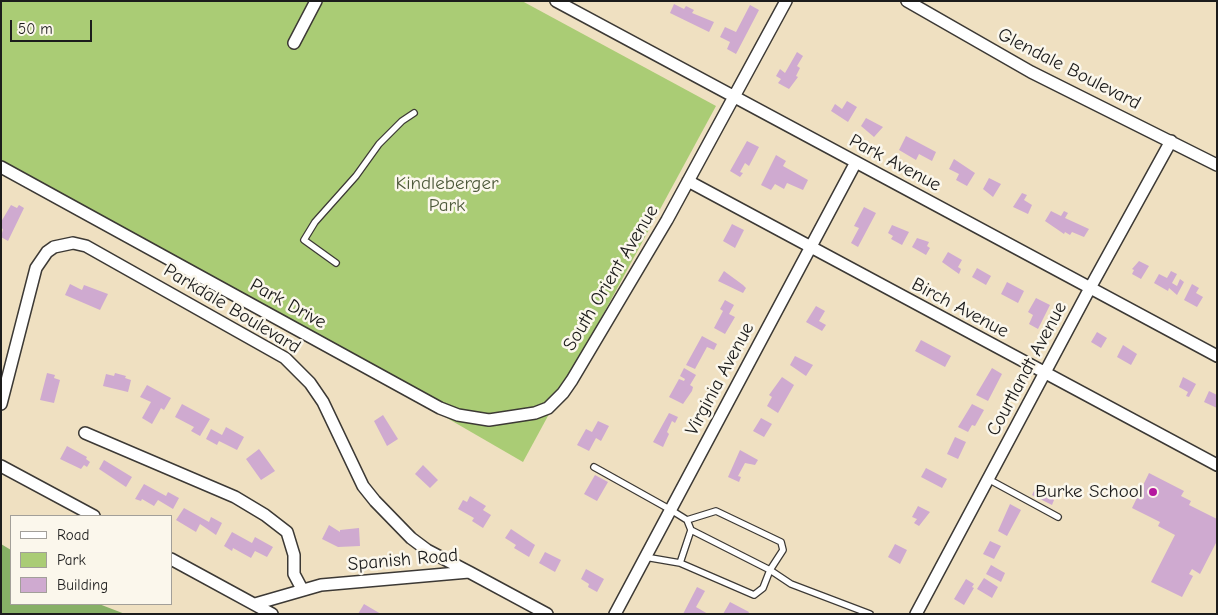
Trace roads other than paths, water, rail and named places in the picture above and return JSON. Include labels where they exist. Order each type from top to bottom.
[{"type":"street","points":[[294,43],[316,1]]},
{"type":"street","name":"Park Avenue","points":[[556,1],[1217,356]]},
{"type":"street","name":"South Orient Avenue","points":[[563,393],[688,181],[786,1]]},
{"type":"street","name":"Glendale Boulevard","points":[[907,1],[1031,72],[1217,165]]},
{"type":"street","name":"Courtlandt Avenue","points":[[916,614],[1090,288],[1171,141]]},
{"type":"street","name":"Virginia Avenue","points":[[615,614],[856,162]]},
{"type":"street","name":"Park Drive","points":[[1,167],[440,408],[458,415],[489,420],[535,414],[548,408],[563,393]]},
{"type":"street","name":"Birch Avenue","points":[[688,181],[1044,374],[1217,465]]},
{"type":"street","name":"Parkdale Boulevard","points":[[1,404],[33,277],[47,252],[64,244],[73,243],[86,246],[107,256],[284,358],[310,383],[322,402],[363,486],[375,501],[419,544],[468,572]]},
{"type":"street","points":[[84,433],[235,497],[264,515],[287,532],[294,555],[294,574],[302,589]]},
{"type":"street","points":[[1,466],[92,515]]},
{"type":"street","points":[[172,560],[272,614]]},
{"type":"street","name":"Spanish Road","points":[[255,604],[302,589],[363,581],[468,572],[547,614]]},
{"type":"lane","points":[[336,263],[304,240],[315,222],[356,176],[379,144],[402,121],[414,113]]},
{"type":"lane","points":[[594,468],[687,520],[691,530],[680,563]]},
{"type":"lane","points":[[988,479],[1058,517]]},
{"type":"lane","points":[[645,558],[680,563],[754,596],[763,588],[770,570],[783,550],[781,542],[716,511],[687,520]]},
{"type":"lane","points":[[691,530],[770,570],[791,584],[870,614]]},
{"type":"place","name":"Burke School","points":[[1153,492]]},
{"type":"park label","name":"Kindleberger Park","points":[[447,195]]}]
